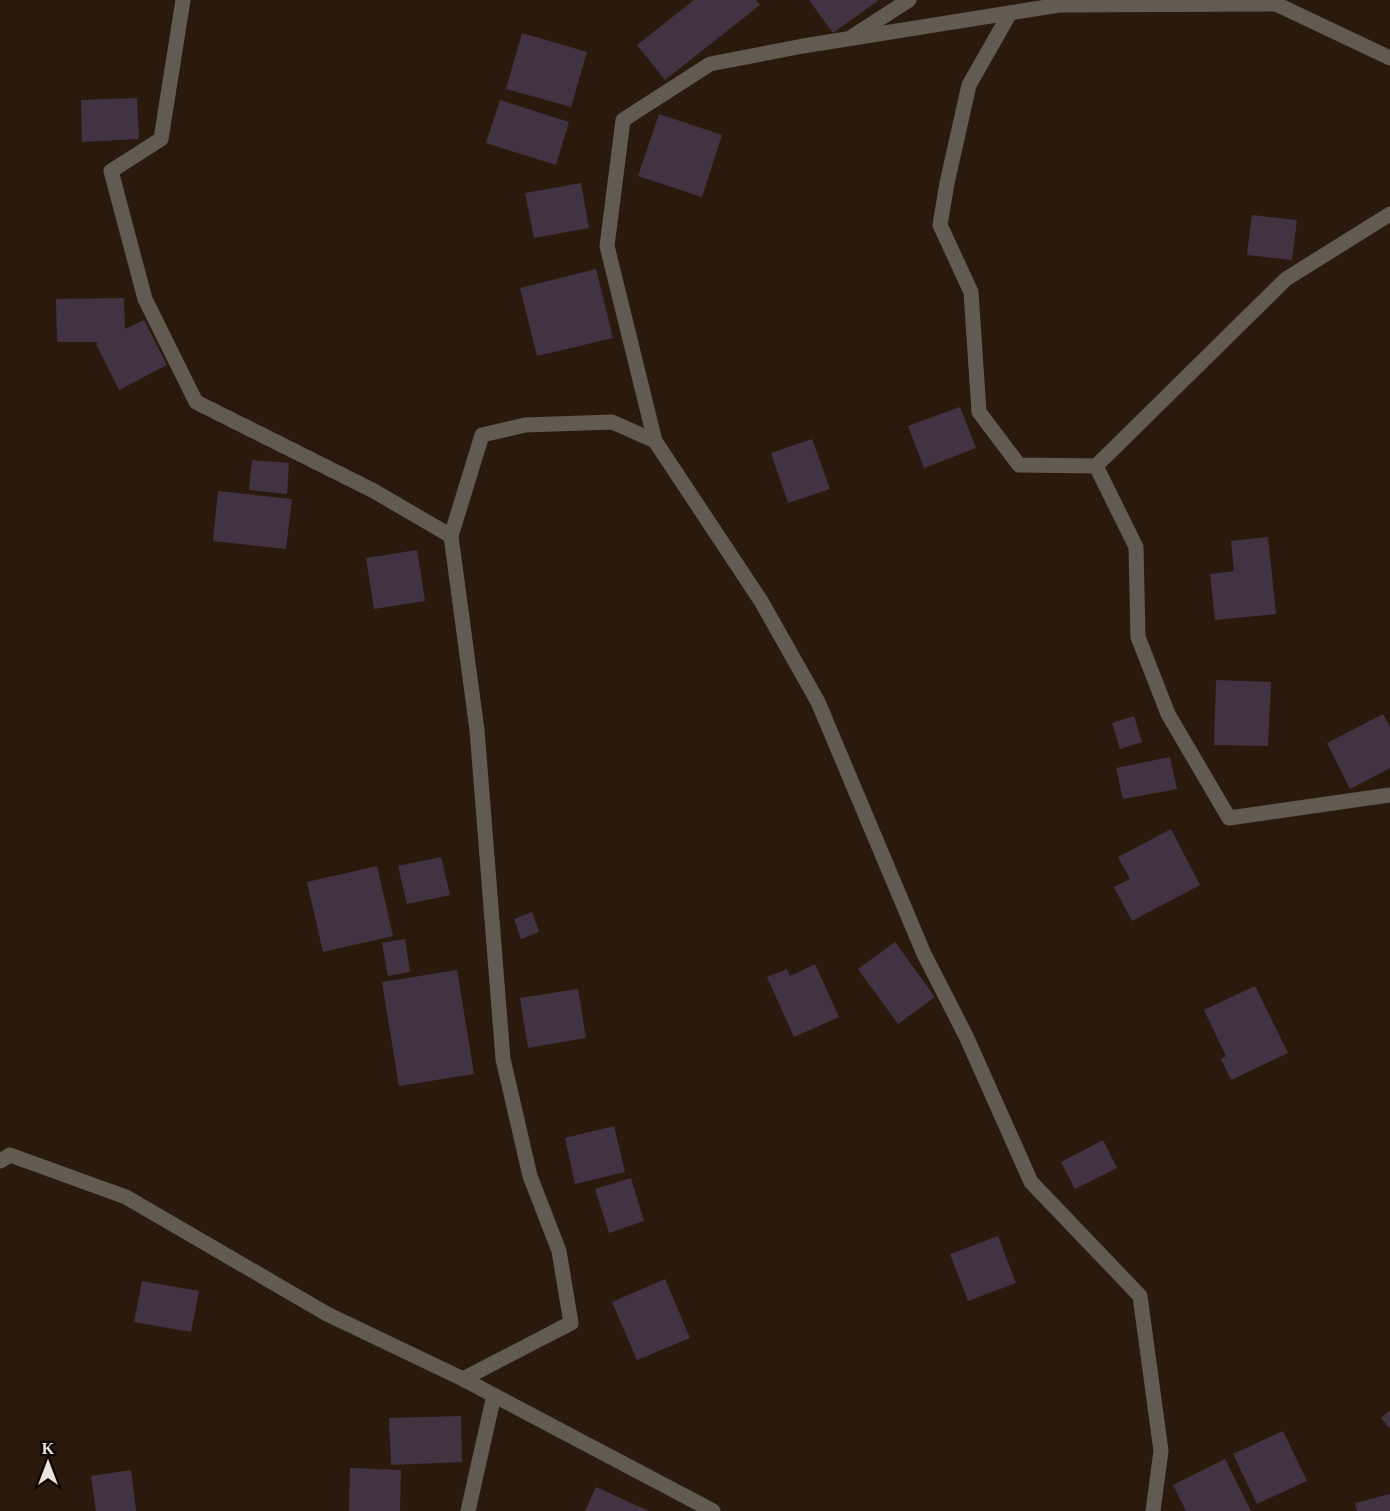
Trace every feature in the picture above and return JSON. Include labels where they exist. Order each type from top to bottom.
[{"type":"street","points":[[183,0],[161,140],[111,171],[145,299],[196,402],[374,491],[451,536]]},
{"type":"street","points":[[848,39],[909,0]]},
{"type":"street","points":[[1153,1511],[1161,1451],[1140,1296],[1032,1182],[966,1036],[924,954],[818,702],[761,601],[655,441],[607,246],[623,120],[710,64],[1059,5],[1276,4],[1390,58]]},
{"type":"street","points":[[1010,13],[969,86],[940,225],[971,292],[978,412],[1018,465],[1096,466],[1286,279],[1390,213]]},
{"type":"street","points":[[463,1379],[571,1323],[559,1251],[530,1176],[503,1059],[477,730],[451,536],[482,435],[525,425],[612,422],[655,441]]},
{"type":"street","points":[[1096,466],[1136,547],[1138,638],[1168,714],[1229,818],[1390,795]]},
{"type":"street","points":[[0,1161],[9,1155],[126,1197],[327,1314],[463,1379],[713,1511]]},
{"type":"street","points":[[468,1511],[494,1395]]},
{"type":"building","points":[[694,0],[756,0],[760,5],[665,80],[637,45]]},
{"type":"building","points":[[809,0],[879,0],[833,33]]},
{"type":"building","points":[[522,33],[587,52],[571,107],[506,89]]},
{"type":"building","points":[[137,98],[139,139],[82,142],[81,100]]},
{"type":"building","points":[[500,100],[569,122],[556,165],[486,143]]},
{"type":"building","points":[[659,114],[722,135],[702,197],[638,176]]},
{"type":"building","points":[[581,183],[589,228],[534,238],[525,193]]},
{"type":"building","points":[[1252,215],[1297,220],[1292,260],[1247,255]]},
{"type":"building","points":[[596,269],[613,338],[537,356],[520,288]]},
{"type":"building","points":[[124,298],[125,329],[144,320],[167,365],[119,390],[96,344],[99,342],[57,342],[56,299]]},
{"type":"building","points":[[960,407],[976,448],[924,468],[908,426]]},
{"type":"building","points":[[812,439],[830,489],[788,503],[771,453]]},
{"type":"building","points":[[252,460],[289,463],[287,494],[249,490]]},
{"type":"building","points":[[218,491],[292,499],[286,549],[213,541]]},
{"type":"building","points":[[1268,537],[1276,614],[1215,620],[1210,574],[1234,571],[1231,541]]},
{"type":"building","points":[[417,550],[425,601],[374,609],[366,558]]},
{"type":"building","points":[[1216,680],[1271,682],[1268,746],[1214,745]]},
{"type":"building","points":[[1383,714],[1390,727],[1390,768],[1350,789],[1327,743]]},
{"type":"building","points":[[1134,716],[1142,742],[1120,749],[1112,723]]},
{"type":"building","points":[[1170,757],[1177,789],[1123,799],[1116,768]]},
{"type":"building","points":[[1171,829],[1200,885],[1132,921],[1114,887],[1130,879],[1118,857]]},
{"type":"building","points":[[441,857],[450,895],[407,904],[398,866]]},
{"type":"building","points":[[377,866],[393,936],[323,952],[307,882]]},
{"type":"building","points":[[532,912],[539,932],[521,939],[514,919]]},
{"type":"building","points":[[405,939],[410,972],[388,976],[382,943]]},
{"type":"building","points":[[895,942],[935,997],[898,1024],[858,969]]},
{"type":"building","points":[[815,964],[839,1017],[794,1037],[767,977],[787,969],[790,976]]},
{"type":"building","points":[[457,970],[474,1074],[399,1086],[382,982]]},
{"type":"building","points":[[1255,986],[1288,1053],[1231,1080],[1221,1059],[1226,1056],[1204,1010]]},
{"type":"building","points":[[578,989],[586,1038],[528,1048],[520,998]]},
{"type":"building","points":[[614,1126],[625,1172],[575,1184],[565,1138]]},
{"type":"building","points":[[1103,1140],[1117,1168],[1075,1189],[1061,1162]]},
{"type":"building","points":[[631,1178],[644,1221],[609,1233],[595,1189]]},
{"type":"building","points":[[998,1236],[1016,1283],[968,1301],[950,1254]]},
{"type":"building","points":[[665,1279],[690,1338],[637,1360],[612,1302]]},
{"type":"building","points":[[142,1281],[199,1291],[191,1332],[134,1322]]},
{"type":"building","points":[[1390,1410],[1390,1429],[1381,1418]]},
{"type":"building","points":[[461,1416],[462,1462],[391,1465],[389,1418]]},
{"type":"building","points":[[1283,1431],[1307,1481],[1257,1504],[1233,1454]]},
{"type":"building","points":[[1225,1459],[1251,1511],[1186,1511],[1173,1485]]},
{"type":"building","points":[[350,1468],[401,1470],[400,1511],[349,1511]]},
{"type":"building","points":[[131,1470],[136,1511],[96,1511],[91,1476]]},
{"type":"building","points":[[596,1487],[649,1511],[585,1511]]},
{"type":"building","points":[[1390,1494],[1390,1511],[1357,1511],[1355,1503]]}]
